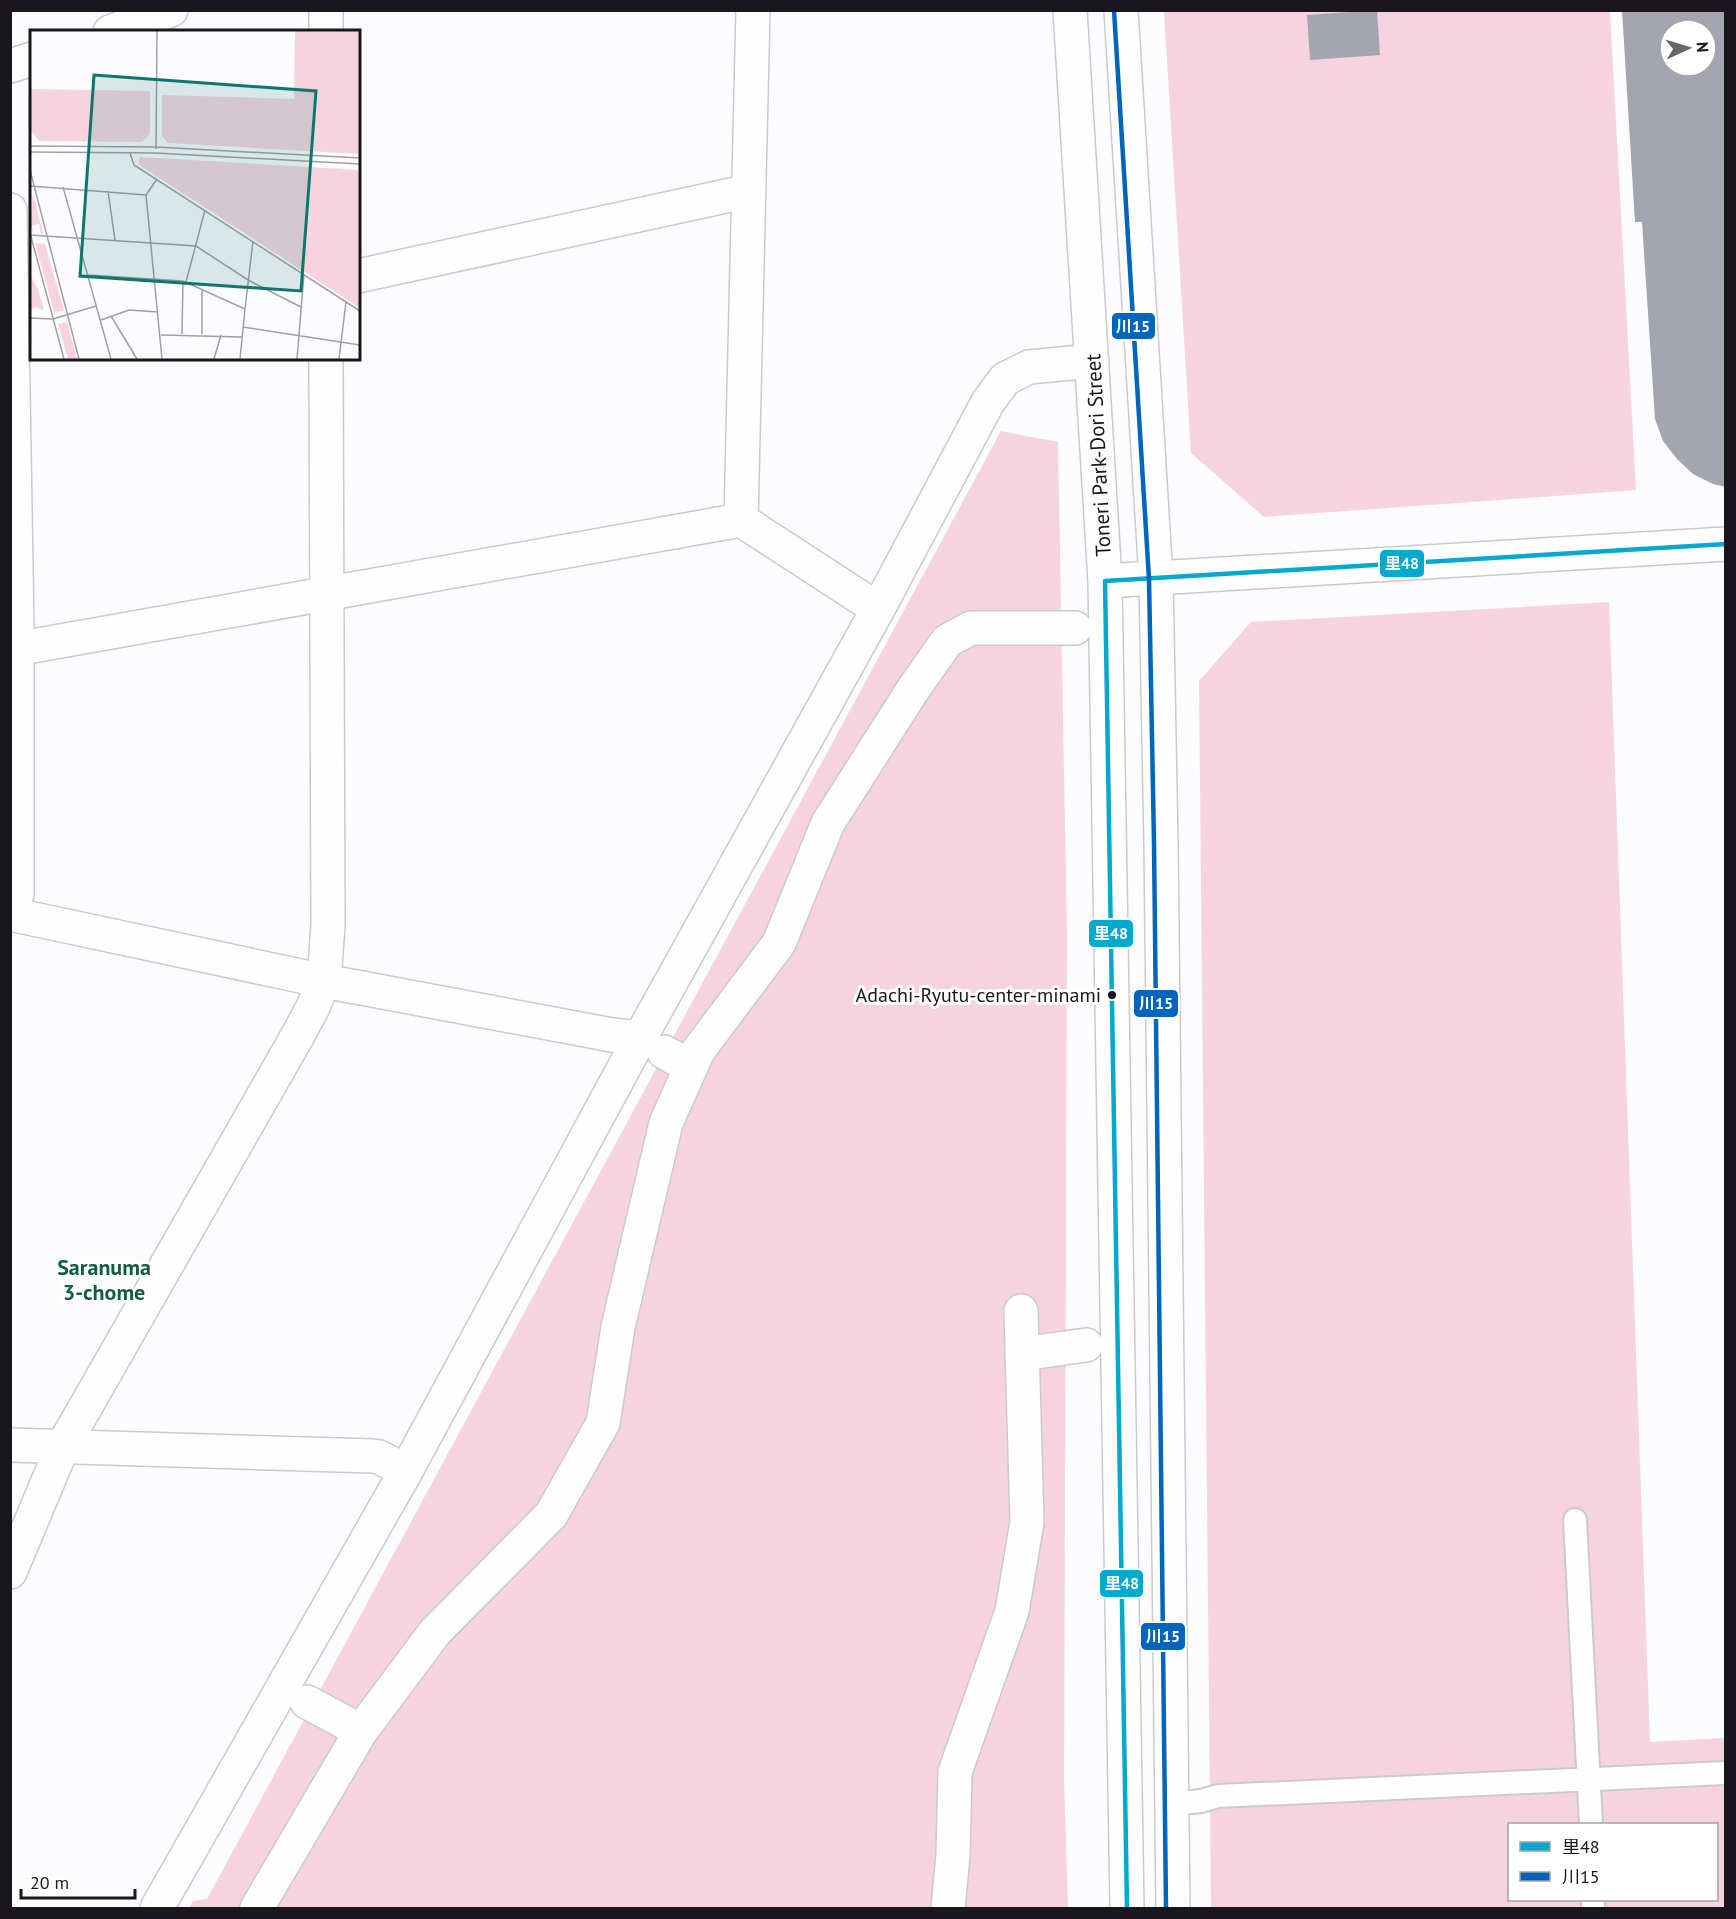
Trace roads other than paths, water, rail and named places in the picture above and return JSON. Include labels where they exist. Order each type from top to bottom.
[{"type":"street","points":[[116,30],[171,10]]},
{"type":"street","points":[[326,10],[326,30]]},
{"type":"street","points":[[741,520],[753,10]]},
{"type":"street","name":"Toneri Park-Dori Street","points":[[1070,10],[1105,581],[1127,1908]]},
{"type":"street","points":[[1121,10],[1156,579],[1173,1908]]},
{"type":"street","points":[[10,66],[30,60]]},
{"type":"street","points":[[360,276],[749,191]]},
{"type":"street","points":[[10,210],[14,649],[12,904],[324,981],[612,1035],[665,1052],[698,1051],[779,943],[828,823],[912,691],[947,641],[971,628],[1075,628]]},
{"type":"street","points":[[10,1572],[62,1448],[298,1035],[324,981],[328,925],[326,360]]},
{"type":"street","points":[[158,1908],[406,1471],[665,1052],[878,609],[988,402],[1005,379],[1029,367],[1092,361]]},
{"type":"street","points":[[14,649],[741,520],[878,609]]},
{"type":"street","points":[[1105,581],[1725,544]]},
{"type":"street","points":[[257,1908],[361,1731],[435,1632],[551,1515],[603,1423],[618,1327],[666,1123],[665,1052]]},
{"type":"street","points":[[948,1908],[955,1772],[1012,1611],[1027,1522],[1021,1311]]},
{"type":"street","points":[[1022,1354],[1086,1345]]},
{"type":"street","points":[[10,1445],[373,1456],[406,1471]]},
{"type":"street","points":[[308,1702],[361,1731]]},
{"type":"lane","points":[[1575,1520],[1591,1823]]},
{"type":"lane","points":[[1172,1804],[1201,1801],[1218,1796],[1725,1773]]},
{"type":"place","name":"Adachi-Ryutu-center-minami","points":[[1112,995]]},
{"type":"district","name":"Saranuma 3-chome","points":[[104,1280]]}]
